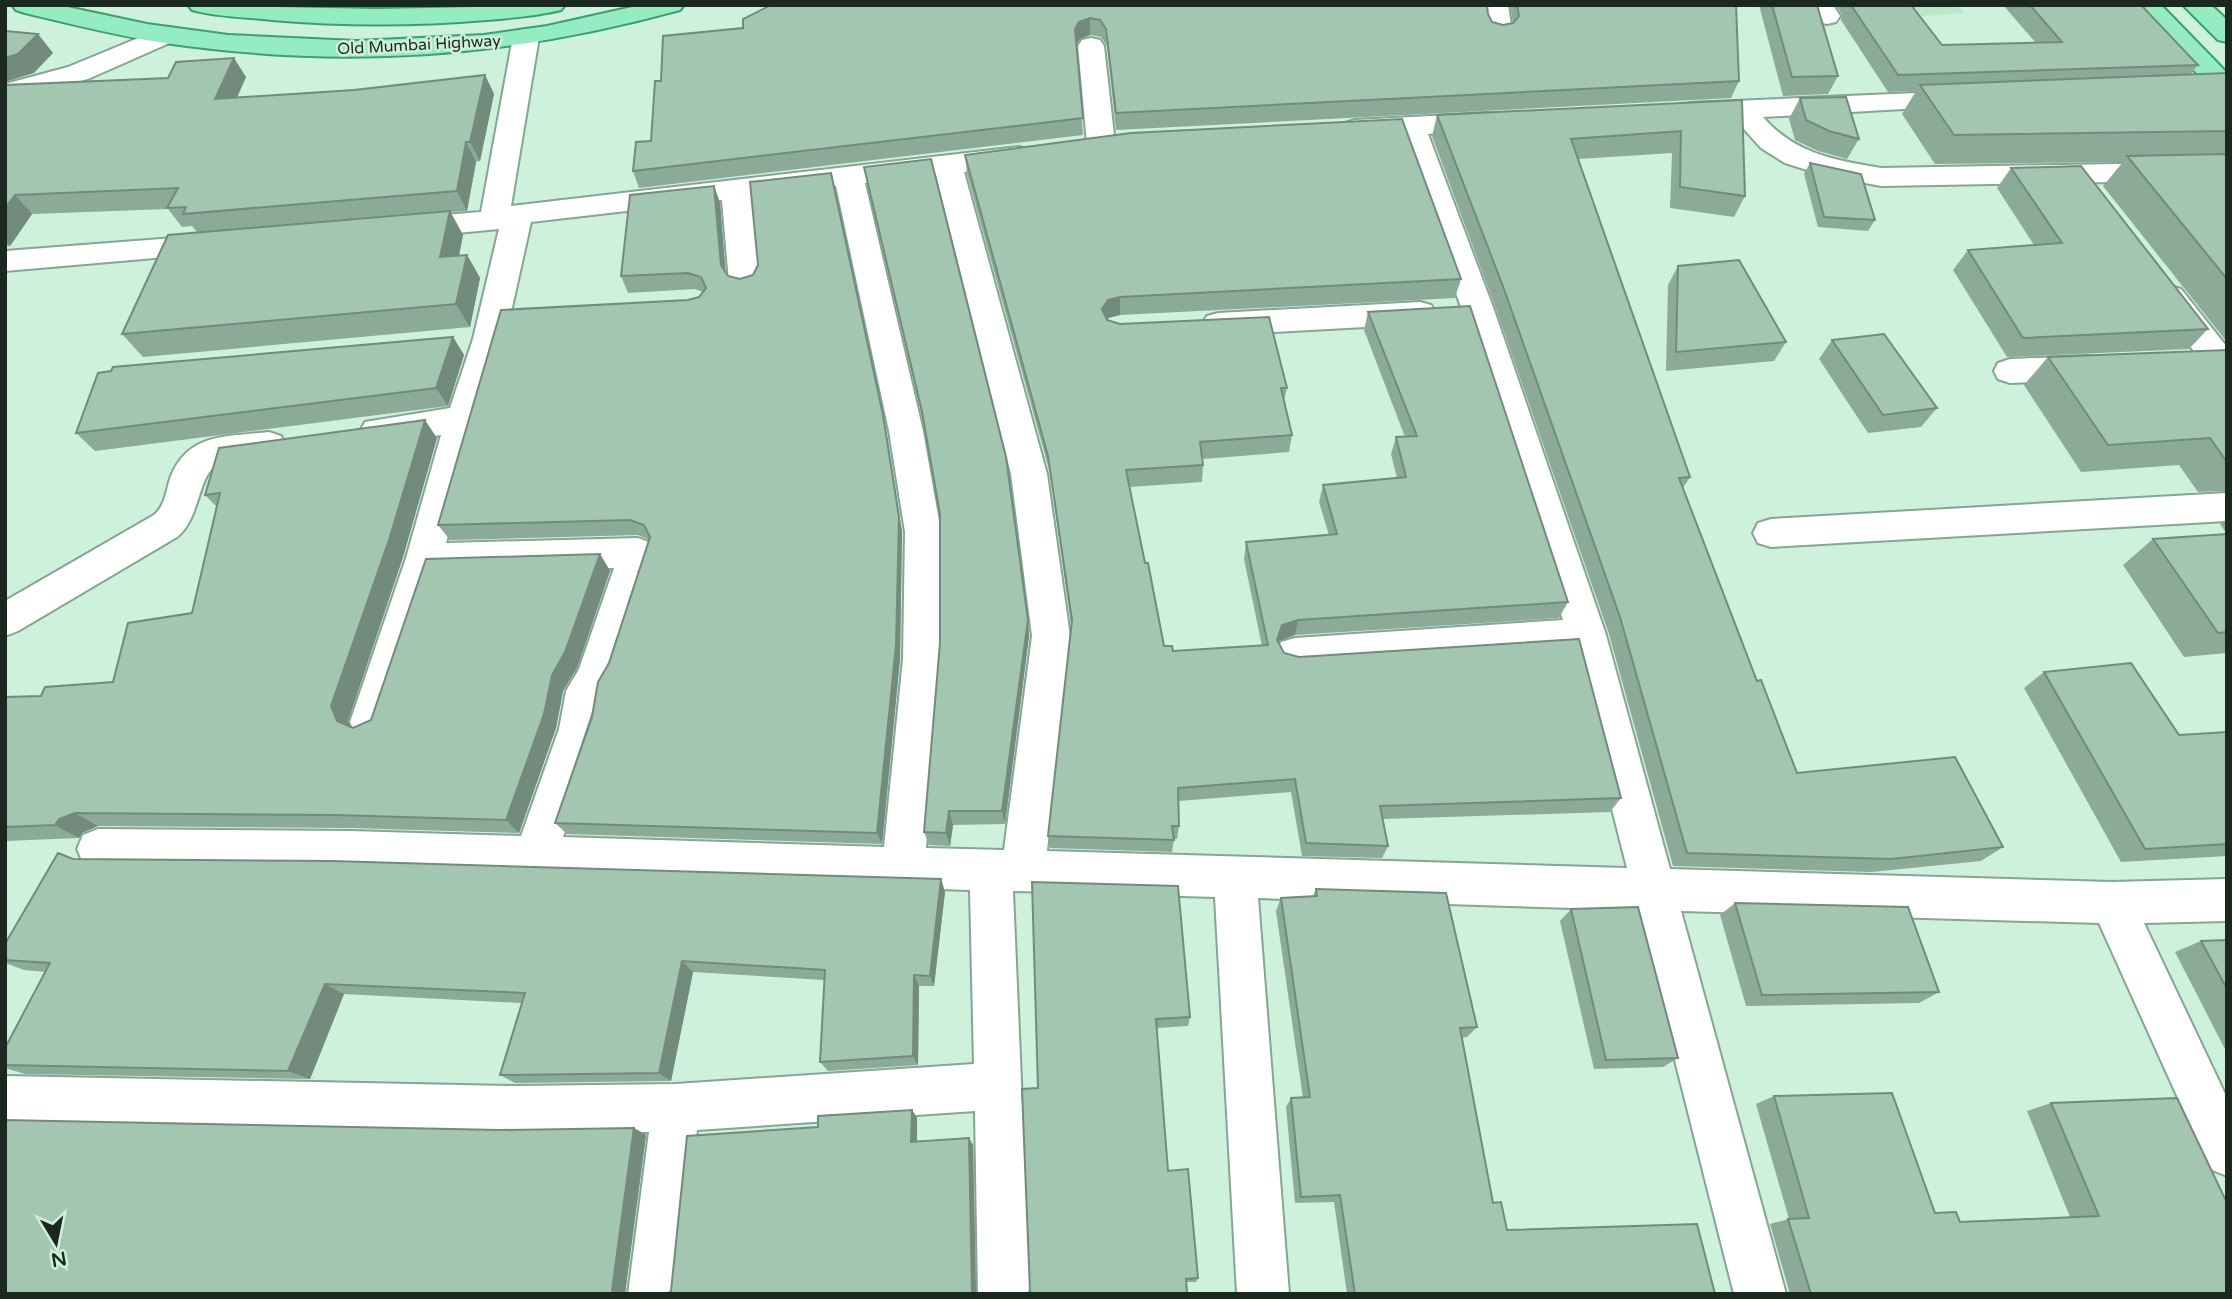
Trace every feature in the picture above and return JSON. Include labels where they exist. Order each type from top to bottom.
[{"type":"main road","name":"Old Mumbai Highway","points":[[25,5],[165,35],[278,47],[363,50],[526,37],[586,28],[671,5]]},
{"type":"main road","name":"Old Mumbai Highway","points":[[201,5],[298,16],[377,19],[457,17],[552,5]]},
{"type":"main road","points":[[2146,5],[2227,90]]},
{"type":"main road","points":[[2196,5],[2227,34]]},
{"type":"street","points":[[5,92],[78,73],[165,35]]},
{"type":"street","points":[[370,722],[424,558],[492,327],[526,37]]},
{"type":"street","points":[[1076,148],[1091,46]]},
{"type":"street","points":[[2186,92],[2227,90]]},
{"type":"street","points":[[1659,113],[1983,99]]},
{"type":"street","points":[[1741,109],[1770,141],[1791,155],[1830,168],[1881,177],[2227,171]]},
{"type":"street","points":[[1331,130],[1508,121]]},
{"type":"street","points":[[1411,126],[1478,310],[1587,635],[1760,1294]]},
{"type":"street","points":[[384,230],[849,177],[1131,140]]},
{"type":"street","points":[[948,165],[1029,474],[1051,636],[1007,871],[998,1086],[1004,1294]]},
{"type":"street","points":[[2075,173],[2101,207]]},
{"type":"street","points":[[849,177],[906,431],[923,532],[922,659],[903,867]]},
{"type":"street","points":[[736,189],[744,282]]},
{"type":"street","points":[[5,261],[246,242]]},
{"type":"street","points":[[2152,273],[2223,362]]},
{"type":"street","points":[[1189,325],[1478,310]]},
{"type":"street","points":[[2178,364],[2223,362]]},
{"type":"street","points":[[2010,371],[2122,366]]},
{"type":"street","points":[[344,435],[463,419]]},
{"type":"street","points":[[5,620],[153,535],[173,520],[192,467],[201,457],[212,453],[304,440]]},
{"type":"street","points":[[1771,533],[2227,507]]},
{"type":"street","points":[[424,558],[638,553],[596,676],[586,691],[579,729],[535,857]]},
{"type":"street","points":[[1295,654],[1587,635]]},
{"type":"street","points":[[98,849],[351,851],[2112,903],[2227,900]]},
{"type":"street","points":[[1235,876],[1263,1294]]},
{"type":"street","points":[[2112,903],[2227,1152]]},
{"type":"street","points":[[5,1100],[516,1110],[676,1108],[998,1086]]},
{"type":"street","points":[[654,1294],[676,1108]]},
{"type":"shaded area","points":[[1873,5],[1958,5],[1964,13],[1885,19]]},
{"type":"building","points":[[771,5],[1487,5],[1492,22],[1503,25],[1513,23],[1519,16],[1517,5],[1736,5],[1739,81],[1116,113],[1106,29],[1100,20],[1090,18],[1079,22],[1075,29],[1083,118],[633,171],[636,142],[651,141],[655,81],[661,81],[663,36],[743,28],[743,19]]},
{"type":"building","points":[[1772,5],[1817,5],[1838,76],[1792,77]]},
{"type":"building","points":[[1851,5],[1911,5],[1942,45],[2062,42],[2030,5],[2141,5],[2198,65],[1898,75]]},
{"type":"building","points":[[5,31],[38,34],[18,54],[5,58]]},
{"type":"building","points":[[234,58],[215,99],[354,90],[485,75],[470,142],[466,142],[457,191],[183,214],[186,207],[167,208],[178,188],[15,195],[5,208],[5,85],[168,78],[176,62]]},
{"type":"building","points":[[2227,73],[2227,131],[1954,135],[1920,85]]},
{"type":"building","points":[[1846,97],[1859,139],[1829,131],[1806,120],[1800,98]]},
{"type":"building","points":[[1742,100],[1745,196],[1680,187],[1681,131],[1571,139],[1690,477],[1679,478],[1757,681],[1761,680],[1797,773],[1955,757],[2003,847],[1891,859],[1687,853],[1620,617],[1504,289],[1437,115]]},
{"type":"building","points":[[1402,119],[1461,279],[1120,297],[1108,300],[1102,309],[1107,320],[1120,324],[1269,317],[1287,388],[1281,388],[1292,435],[1200,442],[1203,465],[1126,470],[1164,646],[1172,646],[1173,651],[1268,645],[1246,542],[1337,534],[1323,485],[1406,477],[1396,437],[1417,436],[1368,312],[1470,306],[1568,602],[1298,620],[1282,625],[1277,640],[1284,653],[1299,657],[1579,639],[1621,798],[1380,806],[1388,846],[1306,843],[1295,779],[1178,788],[1179,826],[1172,826],[1174,840],[1048,836],[1072,620],[1048,456],[965,155],[1131,133]]},
{"type":"building","points":[[2227,154],[2227,279],[2127,156]]},
{"type":"building","points":[[931,159],[1006,457],[1028,620],[1002,811],[949,811],[946,833],[924,832],[940,643],[940,514],[922,412],[864,167]]},
{"type":"building","points":[[1810,163],[1861,174],[1875,220],[1824,217]]},
{"type":"building","points":[[2081,166],[2208,329],[2023,338],[1968,250],[2062,243],[2011,168]]},
{"type":"building","points":[[831,173],[883,415],[899,517],[896,645],[877,833],[555,823],[592,717],[598,682],[609,663],[650,537],[644,525],[630,520],[438,525],[501,310],[688,300],[699,297],[706,288],[701,277],[688,273],[621,276],[630,195],[714,186],[721,265],[728,276],[740,279],[753,275],[758,265],[750,182]]},
{"type":"building","points":[[450,211],[440,257],[467,255],[456,304],[122,334],[168,235]]},
{"type":"building","points":[[1739,260],[1786,342],[1676,352],[1678,266]]},
{"type":"building","points":[[1884,334],[1937,408],[1883,415],[1832,340]]},
{"type":"building","points":[[453,337],[436,388],[76,433],[98,373],[111,371],[113,367]]},
{"type":"building","points":[[2227,350],[2227,462],[2210,438],[2108,445],[2048,357]]},
{"type":"building","points":[[425,420],[389,540],[331,706],[337,721],[353,728],[371,720],[426,559],[600,554],[565,652],[552,675],[544,714],[506,820],[334,815],[75,813],[59,819],[55,825],[5,827],[5,697],[41,696],[45,687],[113,682],[128,623],[192,613],[220,493],[205,495],[219,448]]},
{"type":"building","points":[[2227,534],[2227,632],[2218,633],[2153,539]]},
{"type":"building","points":[[2131,663],[2179,735],[2227,732],[2227,844],[2145,849],[2044,672]]},
{"type":"building","points":[[58,853],[73,859],[332,861],[941,879],[930,976],[914,975],[913,1056],[820,1062],[825,970],[682,961],[659,1073],[500,1075],[525,993],[325,984],[288,1071],[5,1065],[5,1048],[50,963],[5,960],[5,944]]},
{"type":"building","points":[[1032,882],[1178,886],[1190,1017],[1156,1019],[1168,1171],[1188,1169],[1198,1278],[1186,1279],[1187,1294],[5,1294],[5,1120],[500,1130],[634,1128],[612,1290],[614,1293],[668,1293],[671,1291],[687,1136],[818,1127],[818,1116],[912,1110],[911,1142],[969,1138],[972,1293],[1028,1293],[1022,1089],[1038,1088]]},
{"type":"building","points":[[1316,889],[1446,893],[1477,1027],[1460,1028],[1493,1203],[1501,1202],[1507,1230],[1697,1224],[1715,1294],[1355,1294],[1340,1195],[1301,1197],[1291,1098],[1310,1097],[1281,898],[1317,896]]},
{"type":"building","points":[[1735,903],[1908,907],[1939,992],[1762,995]]},
{"type":"building","points":[[1638,907],[1678,1058],[1606,1060],[1571,909]]},
{"type":"building","points":[[2227,940],[2227,989],[2201,941]]},
{"type":"building","points":[[1892,1093],[1935,1213],[1956,1212],[1960,1222],[2099,1216],[2051,1103],[2177,1098],[2227,1203],[2227,1294],[1811,1294],[1788,1219],[1809,1218],[1774,1096]]}]
